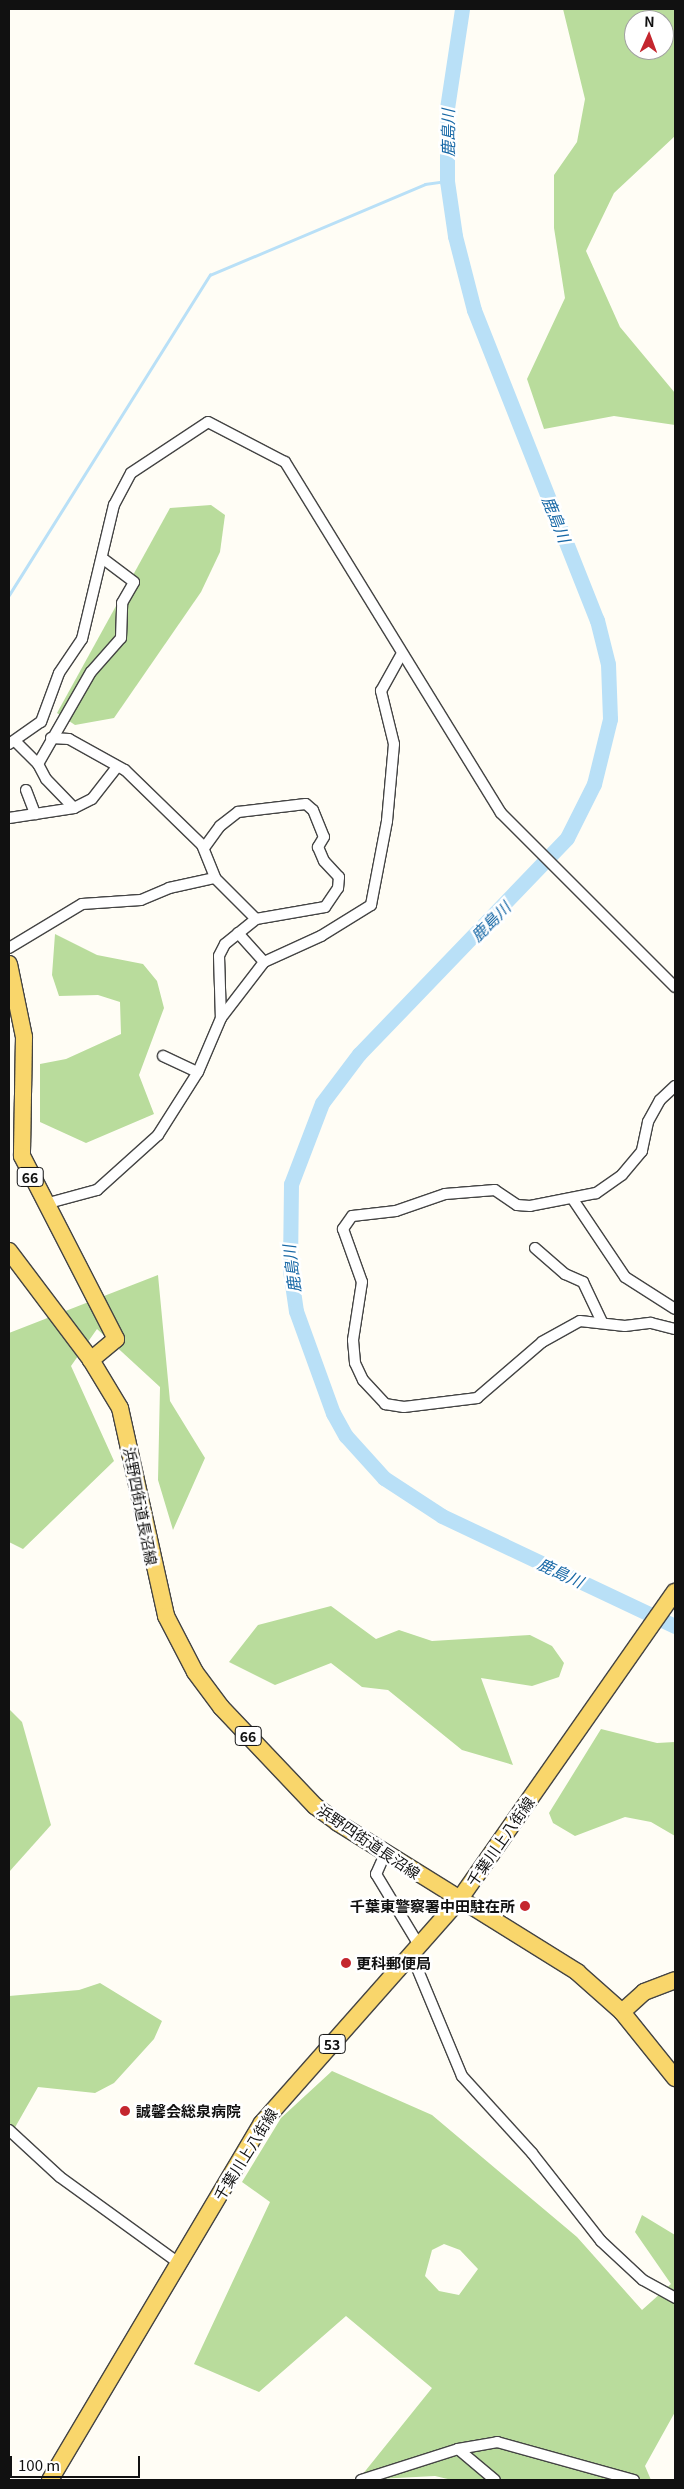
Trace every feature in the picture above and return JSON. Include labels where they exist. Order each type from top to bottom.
[{"type":"main road","name":"66","points":[[9,964],[24,1037],[22,1156],[45,1204],[103,1306],[116,1339],[91,1360]]},
{"type":"main road","name":"浜野四街道長沼線","points":[[9,1251],[91,1360],[120,1408],[154,1576],[182,1651],[221,1707],[315,1806],[385,1854],[577,1972],[622,2012],[675,2078]]},
{"type":"main road","name":"千葉川上八街線","points":[[50,2480],[276,2104],[416,1952],[459,1900],[672,1597]]},
{"type":"main road","points":[[622,2012],[644,1992],[675,1980]]},
{"type":"street","points":[[74,808],[46,779],[38,764],[12,742],[41,722],[60,673],[82,639],[114,505],[131,473],[208,422],[285,462],[500,813],[538,848],[563,876],[675,987]]},
{"type":"street","points":[[38,764],[90,672],[121,638],[122,603],[134,582],[102,558]]},
{"type":"street","points":[[45,1204],[97,1190],[128,1165],[158,1135],[198,1072],[221,1018],[264,962],[321,936],[370,905],[387,821],[394,744],[381,691],[401,654]]},
{"type":"street","points":[[51,738],[69,739],[125,770],[204,848],[215,878],[256,919]]},
{"type":"street","points":[[9,818],[74,808],[92,799],[117,767]]},
{"type":"street","points":[[26,790],[34,814]]},
{"type":"street","points":[[204,848],[220,826],[238,812],[306,804],[313,810],[324,838],[318,846],[340,877],[338,888],[325,906],[256,919],[238,933],[219,956],[221,1018]]},
{"type":"street","points":[[9,948],[82,904],[141,900],[162,890],[215,878]]},
{"type":"street","points":[[238,933],[264,962]]},
{"type":"street","points":[[163,1056],[198,1072]]},
{"type":"street","points":[[675,1086],[660,1100],[648,1122],[642,1151],[622,1175],[596,1193],[517,1205],[488,1189],[434,1195],[396,1211],[346,1219],[344,1234],[362,1282],[352,1340],[355,1363],[363,1380],[385,1404],[404,1407],[477,1398],[563,1329],[580,1321],[675,1329]]},
{"type":"street","points":[[572,1198],[625,1277],[675,1309]]},
{"type":"street","points":[[534,1248],[565,1274],[583,1282],[602,1322]]},
{"type":"street","points":[[385,1854],[376,1874],[416,1952],[462,2076],[532,2153],[601,2241],[643,2280],[675,2298]]},
{"type":"street","points":[[9,2130],[60,2177],[179,2263]]},
{"type":"street","points":[[361,2480],[458,2448],[481,2443],[510,2444],[634,2480]]},
{"type":"street","points":[[458,2448],[495,2480]]},
{"type":"green space","points":[[563,9],[675,9],[675,136],[614,193],[586,251],[620,327],[675,393],[675,425],[614,416],[544,429],[527,379],[565,298],[554,228],[554,175],[577,142],[585,99]]},
{"type":"green space","points":[[211,505],[225,515],[220,552],[201,592],[114,718],[75,725],[57,713],[170,508]]},
{"type":"green space","points":[[55,934],[97,955],[143,964],[157,981],[164,1008],[139,1075],[154,1114],[86,1143],[40,1122],[40,1064],[66,1059],[121,1034],[120,1002],[98,995],[59,996],[52,975]]},
{"type":"green space","points":[[158,1275],[170,1401],[205,1458],[173,1530],[158,1480],[160,1387],[97,1329],[71,1366],[114,1461],[23,1549],[9,1542],[9,1333]]},
{"type":"green space","points":[[331,1606],[376,1639],[399,1630],[432,1641],[530,1635],[552,1646],[564,1663],[559,1677],[532,1686],[481,1678],[513,1765],[462,1750],[388,1690],[362,1687],[331,1663],[275,1685],[229,1662],[258,1625]]},
{"type":"green space","points":[[9,1709],[22,1722],[51,1825],[9,1872]]},
{"type":"green space","points":[[601,1729],[657,1743],[675,1742],[675,1836],[651,1822],[625,1817],[575,1836],[553,1823],[549,1813]]},
{"type":"green space","points":[[100,1983],[162,2021],[154,2039],[114,2083],[95,2093],[38,2087],[9,2138],[9,1996],[79,1990]]},
{"type":"green space","points":[[332,2071],[432,2115],[577,2237],[642,2310],[671,2284],[635,2232],[642,2215],[675,2235],[675,2412],[645,2466],[651,2480],[452,2480],[435,2476],[358,2480],[432,2388],[346,2316],[259,2392],[194,2364],[270,2202],[242,2182],[281,2118]],"holes":[[[444,2244],[460,2250],[478,2269],[459,2295],[439,2291],[425,2276],[432,2250]]]},
{"type":"waterway","name":"鹿島川","points":[[462,9],[447,108],[447,181],[455,236],[474,310],[597,620],[608,664],[610,719],[594,784],[567,838],[359,1054],[322,1103],[291,1184],[290,1270],[296,1311],[333,1413],[346,1436],[384,1478],[442,1516],[675,1626]]},
{"type":"waterway","points":[[9,595],[210,275],[425,184],[447,181]]},
{"type":"place","name":"千葉東警察署中田駐在所","points":[[525,1906]]},
{"type":"place","name":"更科郵便局","points":[[346,1963]]},
{"type":"place","name":"誠馨会総泉病院","points":[[125,2111]]}]
